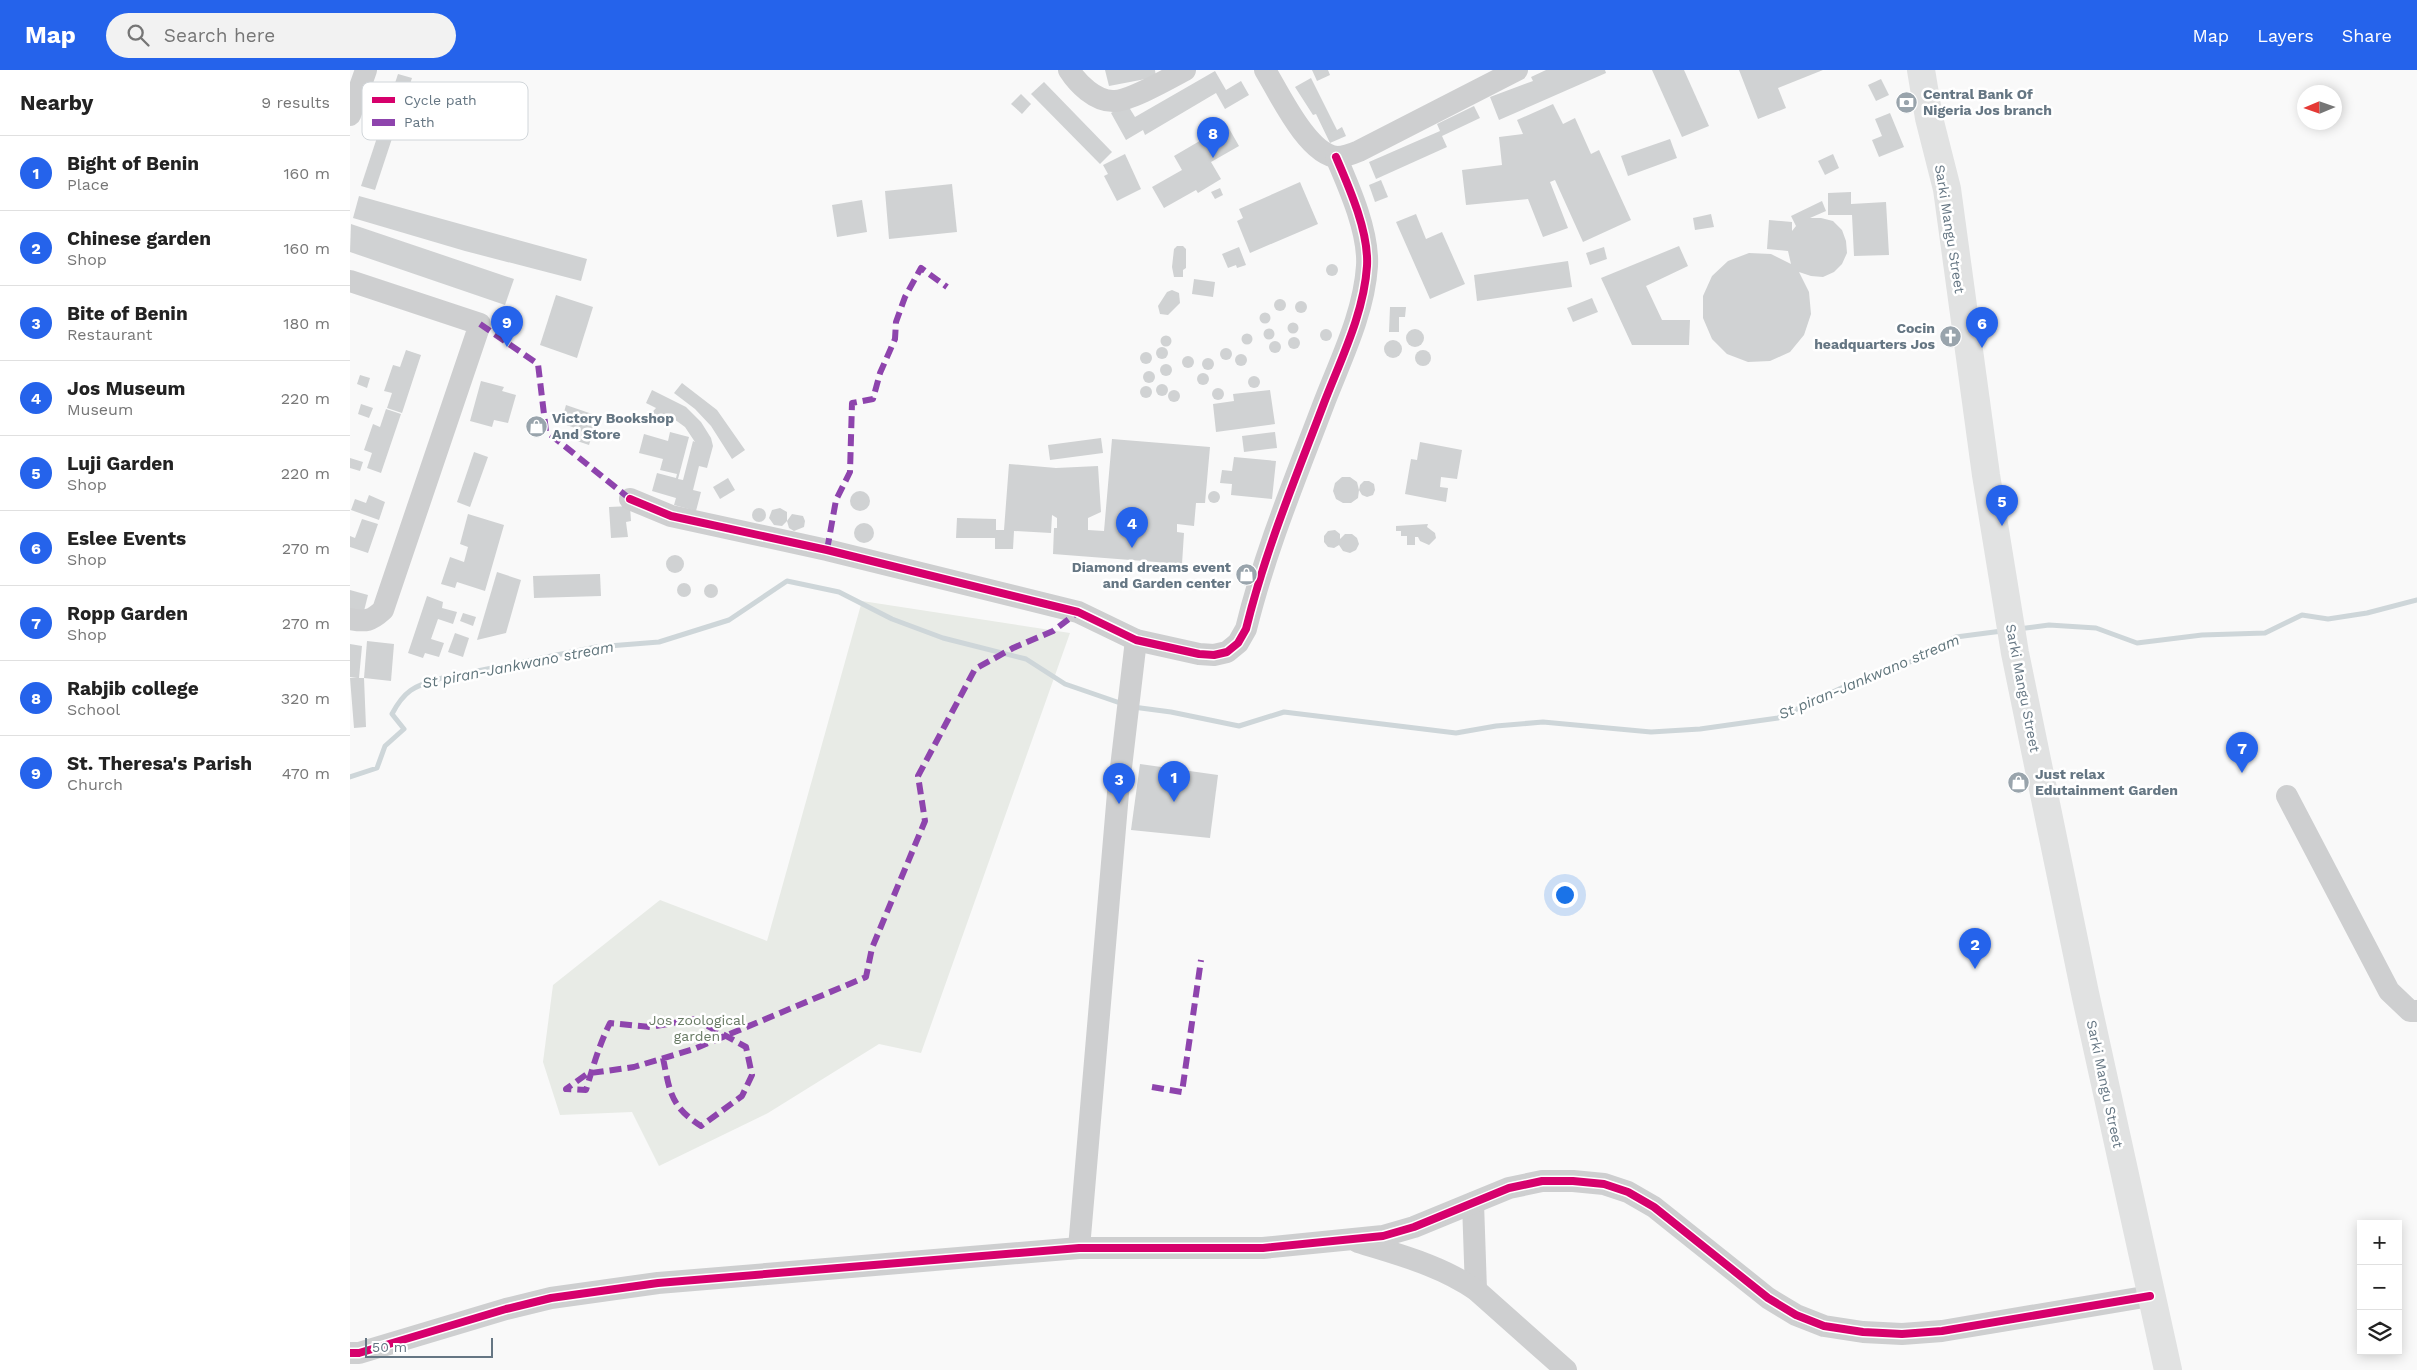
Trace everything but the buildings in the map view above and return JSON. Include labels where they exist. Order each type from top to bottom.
[{"type":"main road","points":[[1905,70],[1929,118]]},
{"type":"main road","points":[[1921,70],[1929,118]]},
{"type":"main road","name":"Sarki Mangu Street","points":[[1929,118],[1947,189],[1986,475],[2015,653],[2150,1296],[2168,1370]]},
{"type":"street","points":[[350,115],[366,70]]},
{"type":"street","points":[[1069,70],[1077,82],[1096,96],[1113,102],[1138,94],[1185,70]]},
{"type":"street","points":[[1265,70],[1300,129],[1323,152],[1336,157],[1359,151],[1414,121],[1517,70]]},
{"type":"street","points":[[630,499],[671,516],[837,552],[1078,612],[1136,640],[1198,654],[1214,655],[1227,652],[1238,643],[1246,629],[1277,526],[1352,331],[1363,291],[1367,265],[1366,240],[1336,157]]},
{"type":"street","points":[[350,281],[480,324],[383,610],[373,619],[365,622],[350,619]]},
{"type":"street","points":[[1079,1248],[1102,960],[1118,793],[1128,722],[1136,640]]},
{"type":"street","points":[[2287,796],[2389,991],[2410,1011],[2417,1011]]},
{"type":"street","points":[[350,1353],[359,1353],[506,1309],[600,1290],[1079,1248],[1263,1248],[1383,1236],[1414,1227],[1509,1188],[1542,1181],[1604,1184],[1628,1192],[1654,1207],[1768,1298],[1796,1315],[1824,1326],[1863,1332],[1902,1334],[1942,1331],[2150,1296]]},
{"type":"street","points":[[1473,1203],[1476,1290]]},
{"type":"street","points":[[1348,1239],[1432,1265],[1476,1290],[1566,1370]]},
{"type":"green space","name":"Jos zoological garden","points":[[862,601],[1070,633],[921,1053],[879,1044],[768,1113],[659,1166],[632,1112],[560,1115],[543,1062],[553,985],[660,900],[767,941]]},
{"type":"waterway","name":"St piran-Jankwano stream","points":[[350,777],[377,768],[385,746],[404,729],[392,714],[396,706],[411,690],[422,684],[438,679],[596,647],[659,642],[729,620],[787,581],[839,592],[892,619],[943,638],[1026,659],[1065,684],[1123,704]]},
{"type":"waterway","name":"St piran-Jankwano stream","points":[[2018,629],[2049,625],[2096,628],[2137,643],[2202,635],[2265,633],[2302,615],[2328,619],[2367,613],[2417,600]]},
{"type":"waterway","name":"St piran-Jankwano stream","points":[[1133,707],[1171,712],[1239,726],[1284,712],[1456,733],[1496,726],[1543,722],[1651,732],[1700,729],[1778,718],[1854,682],[1921,658],[1956,637],[2002,631]]},
{"type":"marked path","points":[[827,550],[836,500],[850,472],[852,403],[873,399],[880,373],[895,339],[896,322],[905,297],[921,268],[947,287]]},
{"type":"marked path","points":[[480,324],[538,364],[546,431],[630,499]]},
{"type":"marked path","points":[[663,1058],[665,1070],[670,1089],[677,1105],[701,1126],[742,1096],[752,1075],[746,1047],[695,1019],[651,1027],[610,1023],[599,1048],[591,1073],[586,1090],[566,1089],[587,1074],[591,1073],[634,1067],[694,1049],[866,977],[872,948],[925,821],[918,776],[975,669],[1013,648],[1053,631],[1078,612]]},
{"type":"marked path","points":[[1152,1087],[1182,1092],[1201,960]]},
{"type":"cycle path","points":[[630,499],[671,516],[827,550],[1078,612],[1136,640],[1199,654],[1214,655],[1227,652],[1238,643],[1246,629],[1262,571],[1351,336],[1365,284],[1367,266],[1365,239],[1357,210],[1336,157]]},
{"type":"cycle path","points":[[350,1353],[359,1353],[506,1309],[551,1298],[658,1283],[1079,1248],[1263,1248],[1383,1236],[1414,1227],[1509,1188],[1542,1181],[1604,1184],[1628,1192],[1654,1207],[1768,1298],[1796,1315],[1824,1326],[1863,1332],[1902,1334],[1942,1331],[2150,1296]]},
{"type":"place","name":"Central Bank Of Nigeria Jos branch","points":[[1907,102]]},
{"type":"place","name":"Rabjib college","points":[[1213,158]]},
{"type":"place","name":"Cocin headquarters Jos","points":[[1951,336]]},
{"type":"place","name":"St. Theresa's Parish","points":[[507,347]]},
{"type":"place","name":"Eslee Events","points":[[1982,348]]},
{"type":"place","name":"Victory Bookshop And Store","points":[[536,426]]},
{"type":"place","name":"Luji Garden","points":[[2002,526]]},
{"type":"place","name":"Jos Museum","points":[[1132,548]]},
{"type":"place","name":"Diamond dreams event and Garden center","points":[[1247,575]]},
{"type":"place","name":"Ropp Garden","points":[[2242,773]]},
{"type":"place","name":"Just relax Edutainment Garden","points":[[2019,782]]},
{"type":"place","name":"Bight of Benin","points":[[1174,802]]},
{"type":"place","name":"Bite of Benin","points":[[1119,804]]},
{"type":"place","name":"Chinese garden","points":[[1975,969]]}]
